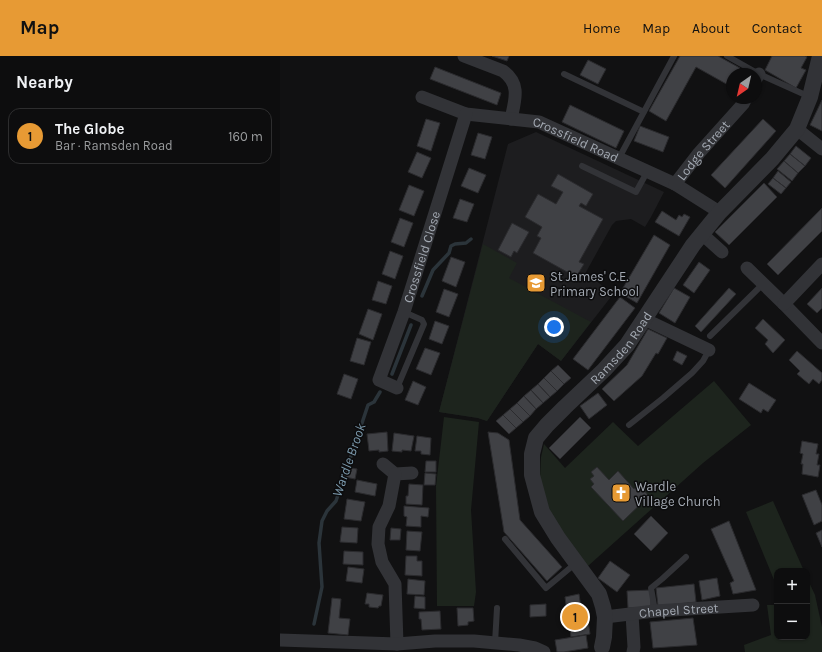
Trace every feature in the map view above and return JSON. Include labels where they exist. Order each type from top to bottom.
[{"type":"street","points":[[467,56],[509,75],[515,87],[511,120]]},
{"type":"street","name":"Ramsden Road","points":[[604,650],[605,617],[598,594],[558,538],[542,512],[532,475],[532,454],[536,438],[565,407],[604,370],[626,345],[693,245],[719,214],[772,159],[797,129],[810,97],[820,56]]},
{"type":"street","name":"Crossfield Road","points":[[422,97],[466,114],[539,122],[674,184],[713,208],[719,214]]},
{"type":"street","name":"Lodge Street","points":[[674,184],[699,153],[743,104]]},
{"type":"street","name":"Crossfield Close","points":[[397,388],[379,380],[404,312],[466,114]]},
{"type":"street","points":[[797,129],[822,149]]},
{"type":"street","points":[[702,234],[722,252]]},
{"type":"street","points":[[784,304],[822,264]]},
{"type":"street","points":[[747,268],[822,344]]},
{"type":"street","points":[[644,318],[709,350]]},
{"type":"street","points":[[383,464],[395,474],[412,473]]},
{"type":"street","points":[[395,474],[389,506],[379,527],[378,544],[382,562],[395,584],[397,644]]},
{"type":"street","name":"Chapel Street","points":[[605,617],[655,611],[753,605]]},
{"type":"street","points":[[632,614],[634,640],[633,652]]},
{"type":"street","points":[[280,640],[397,644],[435,641],[474,641],[535,648],[544,652]]},
{"type":"lane","points":[[619,159],[674,56]]},
{"type":"lane","points":[[727,56],[744,68]]},
{"type":"lane","points":[[564,74],[644,112]]},
{"type":"lane","points":[[762,79],[810,97]]},
{"type":"lane","points":[[582,166],[636,192],[647,172]]},
{"type":"lane","points":[[710,336],[763,284]]},
{"type":"lane","points":[[397,388],[424,324],[422,320],[404,312]]},
{"type":"lane","points":[[628,425],[692,373],[703,361],[709,350]]},
{"type":"lane","points":[[505,539],[546,588],[576,562]]},
{"type":"lane","points":[[655,611],[651,588],[686,557]]},
{"type":"lane","points":[[495,643],[497,608]]},
{"type":"shaded area","name":"St James' C.E. Primary School","points":[[536,132],[664,192],[645,227],[631,219],[616,221],[612,225],[585,274],[614,293],[561,361],[538,344],[487,421],[478,418],[439,412],[508,144]]},
{"type":"shaded area","points":[[483,244],[517,263],[509,278],[591,322],[561,361],[538,344],[487,421],[478,418],[439,412]]},
{"type":"shaded area","points":[[714,381],[751,425],[703,463],[588,566],[569,545],[548,509],[540,479],[541,457],[544,444],[565,468],[613,422],[638,446]]},
{"type":"shaded area","points":[[444,417],[479,422],[471,510],[476,592],[474,606],[437,606],[436,486]]},
{"type":"shaded area","points":[[773,501],[803,568],[774,568],[774,580],[746,512]]},
{"type":"shaded area","points":[[810,584],[815,595],[822,627],[822,652],[745,652],[744,645],[771,635],[767,605],[774,605],[774,640],[810,640]]},
{"type":"building","points":[[492,56],[509,56],[507,61]]},
{"type":"building","points":[[680,56],[718,56],[740,68],[726,68],[726,84],[696,67],[666,121],[649,111]]},
{"type":"building","points":[[772,56],[807,57],[801,68],[806,70],[796,88],[765,70]]},
{"type":"building","points":[[588,60],[606,69],[598,84],[580,75]]},
{"type":"building","points":[[435,67],[501,93],[497,105],[430,79]]},
{"type":"building","points":[[822,100],[822,131],[810,125]]},
{"type":"building","points":[[570,105],[624,131],[616,148],[562,122]]},
{"type":"building","points":[[426,119],[440,123],[431,151],[417,146]]},
{"type":"building","points":[[763,119],[776,131],[725,188],[711,175]]},
{"type":"building","points":[[640,126],[669,137],[663,152],[634,141]]},
{"type":"building","points":[[478,133],[492,137],[485,159],[471,155]]},
{"type":"building","points":[[796,146],[811,158],[805,166],[790,154]]},
{"type":"building","points":[[417,152],[431,158],[422,178],[408,172]]},
{"type":"building","points":[[790,154],[805,166],[798,173],[784,161]]},
{"type":"building","points":[[784,161],[798,173],[792,181],[777,169]]},
{"type":"building","points":[[469,168],[486,175],[478,193],[461,186]]},
{"type":"building","points":[[778,171],[791,182],[786,188],[773,178]]},
{"type":"building","points":[[558,174],[593,194],[586,206],[581,203],[579,206],[603,219],[579,262],[584,264],[576,277],[533,253],[541,238],[537,236],[542,227],[525,217],[538,194],[556,204],[563,192],[551,186]]},
{"type":"building","points":[[773,178],[786,188],[781,194],[768,184]]},
{"type":"building","points":[[764,183],[777,197],[729,245],[715,232]]},
{"type":"building","points":[[409,185],[424,191],[414,216],[399,210]]},
{"type":"building","points":[[460,199],[474,204],[467,222],[453,218]]},
{"type":"building","points":[[822,208],[822,231],[778,275],[767,264]]},
{"type":"building","points":[[662,211],[676,220],[679,215],[682,217],[684,214],[690,217],[679,236],[655,222]]},
{"type":"building","points":[[400,218],[413,223],[404,247],[391,242]]},
{"type":"building","points":[[512,223],[529,232],[517,253],[514,251],[511,257],[498,250]]},
{"type":"building","points":[[654,235],[670,245],[637,303],[620,293]]},
{"type":"building","points":[[390,251],[403,256],[395,279],[382,274]]},
{"type":"building","points":[[451,257],[465,262],[456,287],[442,281]]},
{"type":"building","points":[[699,262],[710,270],[694,293],[683,285]]},
{"type":"building","points":[[378,281],[392,286],[386,304],[372,300]]},
{"type":"building","points":[[674,288],[690,297],[675,323],[659,313]]},
{"type":"building","points":[[729,288],[736,294],[701,332],[695,326]]},
{"type":"building","points":[[822,288],[822,308],[817,313],[807,304]]},
{"type":"building","points":[[444,289],[458,294],[449,317],[436,312]]},
{"type":"building","points":[[620,297],[635,308],[588,370],[573,359]]},
{"type":"building","points":[[368,309],[382,314],[373,340],[359,334]]},
{"type":"building","points":[[763,319],[785,340],[773,353],[765,344],[768,340],[755,328]]},
{"type":"building","points":[[435,321],[449,326],[442,344],[429,339]]},
{"type":"building","points":[[648,329],[667,338],[658,354],[656,353],[642,376],[614,401],[602,389],[627,365]]},
{"type":"building","points":[[357,338],[371,342],[364,365],[350,361]]},
{"type":"building","points":[[425,348],[440,353],[431,375],[416,369]]},
{"type":"building","points":[[677,351],[687,356],[682,365],[673,360]]},
{"type":"building","points":[[797,351],[822,373],[822,380],[819,384],[813,379],[809,384],[797,374],[800,371],[789,360]]},
{"type":"building","points":[[558,365],[571,378],[564,384],[551,371]]},
{"type":"building","points":[[551,371],[564,384],[557,391],[544,378]]},
{"type":"building","points":[[344,374],[358,379],[351,399],[337,394]]},
{"type":"building","points":[[544,378],[557,391],[550,397],[538,384]]},
{"type":"building","points":[[413,381],[426,387],[418,405],[405,400]]},
{"type":"building","points":[[749,383],[776,400],[768,412],[763,409],[761,413],[739,399]]},
{"type":"building","points":[[538,384],[550,397],[543,403],[531,390]]},
{"type":"building","points":[[531,390],[543,403],[536,409],[524,396]]},
{"type":"building","points":[[598,393],[607,405],[589,419],[580,406]]},
{"type":"building","points":[[524,396],[536,409],[530,416],[517,403]]},
{"type":"building","points":[[517,403],[530,416],[523,422],[510,409]]},
{"type":"building","points":[[510,409],[523,422],[516,428],[503,415]]},
{"type":"building","points":[[503,415],[516,428],[509,434],[496,421]]},
{"type":"building","points":[[580,417],[591,428],[560,459],[549,448]]},
{"type":"building","points":[[387,432],[388,451],[369,451],[367,434]]},
{"type":"building","points":[[488,432],[498,433],[509,440],[520,520],[562,567],[547,581],[504,532]]},
{"type":"building","points":[[394,433],[414,436],[411,451],[392,451]]},
{"type":"building","points":[[417,436],[431,438],[430,455],[421,454],[421,451],[415,451]]},
{"type":"building","points":[[802,441],[818,444],[816,454],[819,454],[817,465],[820,465],[818,477],[802,474],[803,464],[801,464],[803,454],[800,453]]},
{"type":"building","points":[[426,461],[436,461],[436,472],[425,472]]},
{"type":"building","points":[[346,467],[357,469],[355,479],[345,477]]},
{"type":"building","name":"Wardle Village Church","points":[[597,467],[609,480],[618,471],[634,489],[639,485],[649,496],[623,521],[591,487],[594,484],[590,479],[594,476],[591,472]]},
{"type":"building","points":[[425,473],[436,474],[435,485],[424,485]]},
{"type":"building","points":[[357,480],[377,484],[375,496],[355,492]]},
{"type":"building","points":[[409,484],[423,485],[422,505],[406,504]]},
{"type":"building","points":[[816,490],[822,505],[822,521],[814,525],[802,495]]},
{"type":"building","points":[[347,499],[365,502],[361,521],[344,519]]},
{"type":"building","points":[[404,506],[429,508],[428,517],[421,516],[421,527],[406,526],[407,517],[404,516]]},
{"type":"building","points":[[651,516],[668,533],[651,551],[634,534]]},
{"type":"building","points":[[729,521],[756,590],[733,594],[730,583],[734,581],[711,529]]},
{"type":"building","points":[[342,527],[358,528],[357,543],[340,542]]},
{"type":"building","points":[[391,528],[401,529],[400,540],[390,540]]},
{"type":"building","points":[[822,530],[822,547],[816,533]]},
{"type":"building","points":[[407,531],[422,532],[420,551],[406,550]]},
{"type":"building","points":[[344,551],[363,552],[363,565],[343,564]]},
{"type":"building","points":[[406,556],[417,556],[417,561],[422,561],[422,576],[405,575]]},
{"type":"building","points":[[610,561],[630,575],[617,592],[598,578]]},
{"type":"building","points":[[348,567],[364,569],[362,583],[346,581]]},
{"type":"building","points":[[717,578],[720,596],[702,600],[699,581]]},
{"type":"building","points":[[408,579],[425,581],[424,595],[407,594]]},
{"type":"building","points":[[694,584],[696,602],[658,606],[656,588]]},
{"type":"building","points":[[651,590],[651,607],[628,608],[627,591]]},
{"type":"building","points":[[367,593],[383,595],[381,606],[378,608],[369,607],[369,604],[365,604]]},
{"type":"building","points":[[579,594],[581,608],[586,607],[590,634],[571,637],[569,622],[565,622],[563,613],[567,612],[565,597]]},
{"type":"building","points":[[415,596],[425,597],[425,609],[414,608]]},
{"type":"building","points":[[332,598],[341,599],[339,618],[350,619],[348,635],[328,633]]},
{"type":"building","points":[[546,604],[546,616],[530,617],[530,605]]},
{"type":"building","points":[[457,608],[473,608],[474,621],[468,622],[468,625],[458,626]]},
{"type":"building","points":[[440,611],[441,629],[422,630],[419,612]]},
{"type":"building","points":[[693,618],[697,645],[653,648],[650,622]]},
{"type":"building","points":[[586,635],[588,648],[557,652],[555,640]]},
{"type":"waterway","points":[[422,296],[433,270],[449,253],[451,246],[466,243],[471,239]]},
{"type":"waterway","points":[[392,374],[411,325]]},
{"type":"waterway","name":"Wardle Brook","points":[[314,624],[322,587],[319,543],[322,521],[327,511],[336,501],[368,405],[374,402],[380,392]]},
{"type":"place","name":"St James' C.E. Primary School","points":[[536,283]]},
{"type":"place","name":"Wardle Village Church","points":[[621,493]]},
{"type":"place","name":"The Globe","points":[[575,617]]}]
